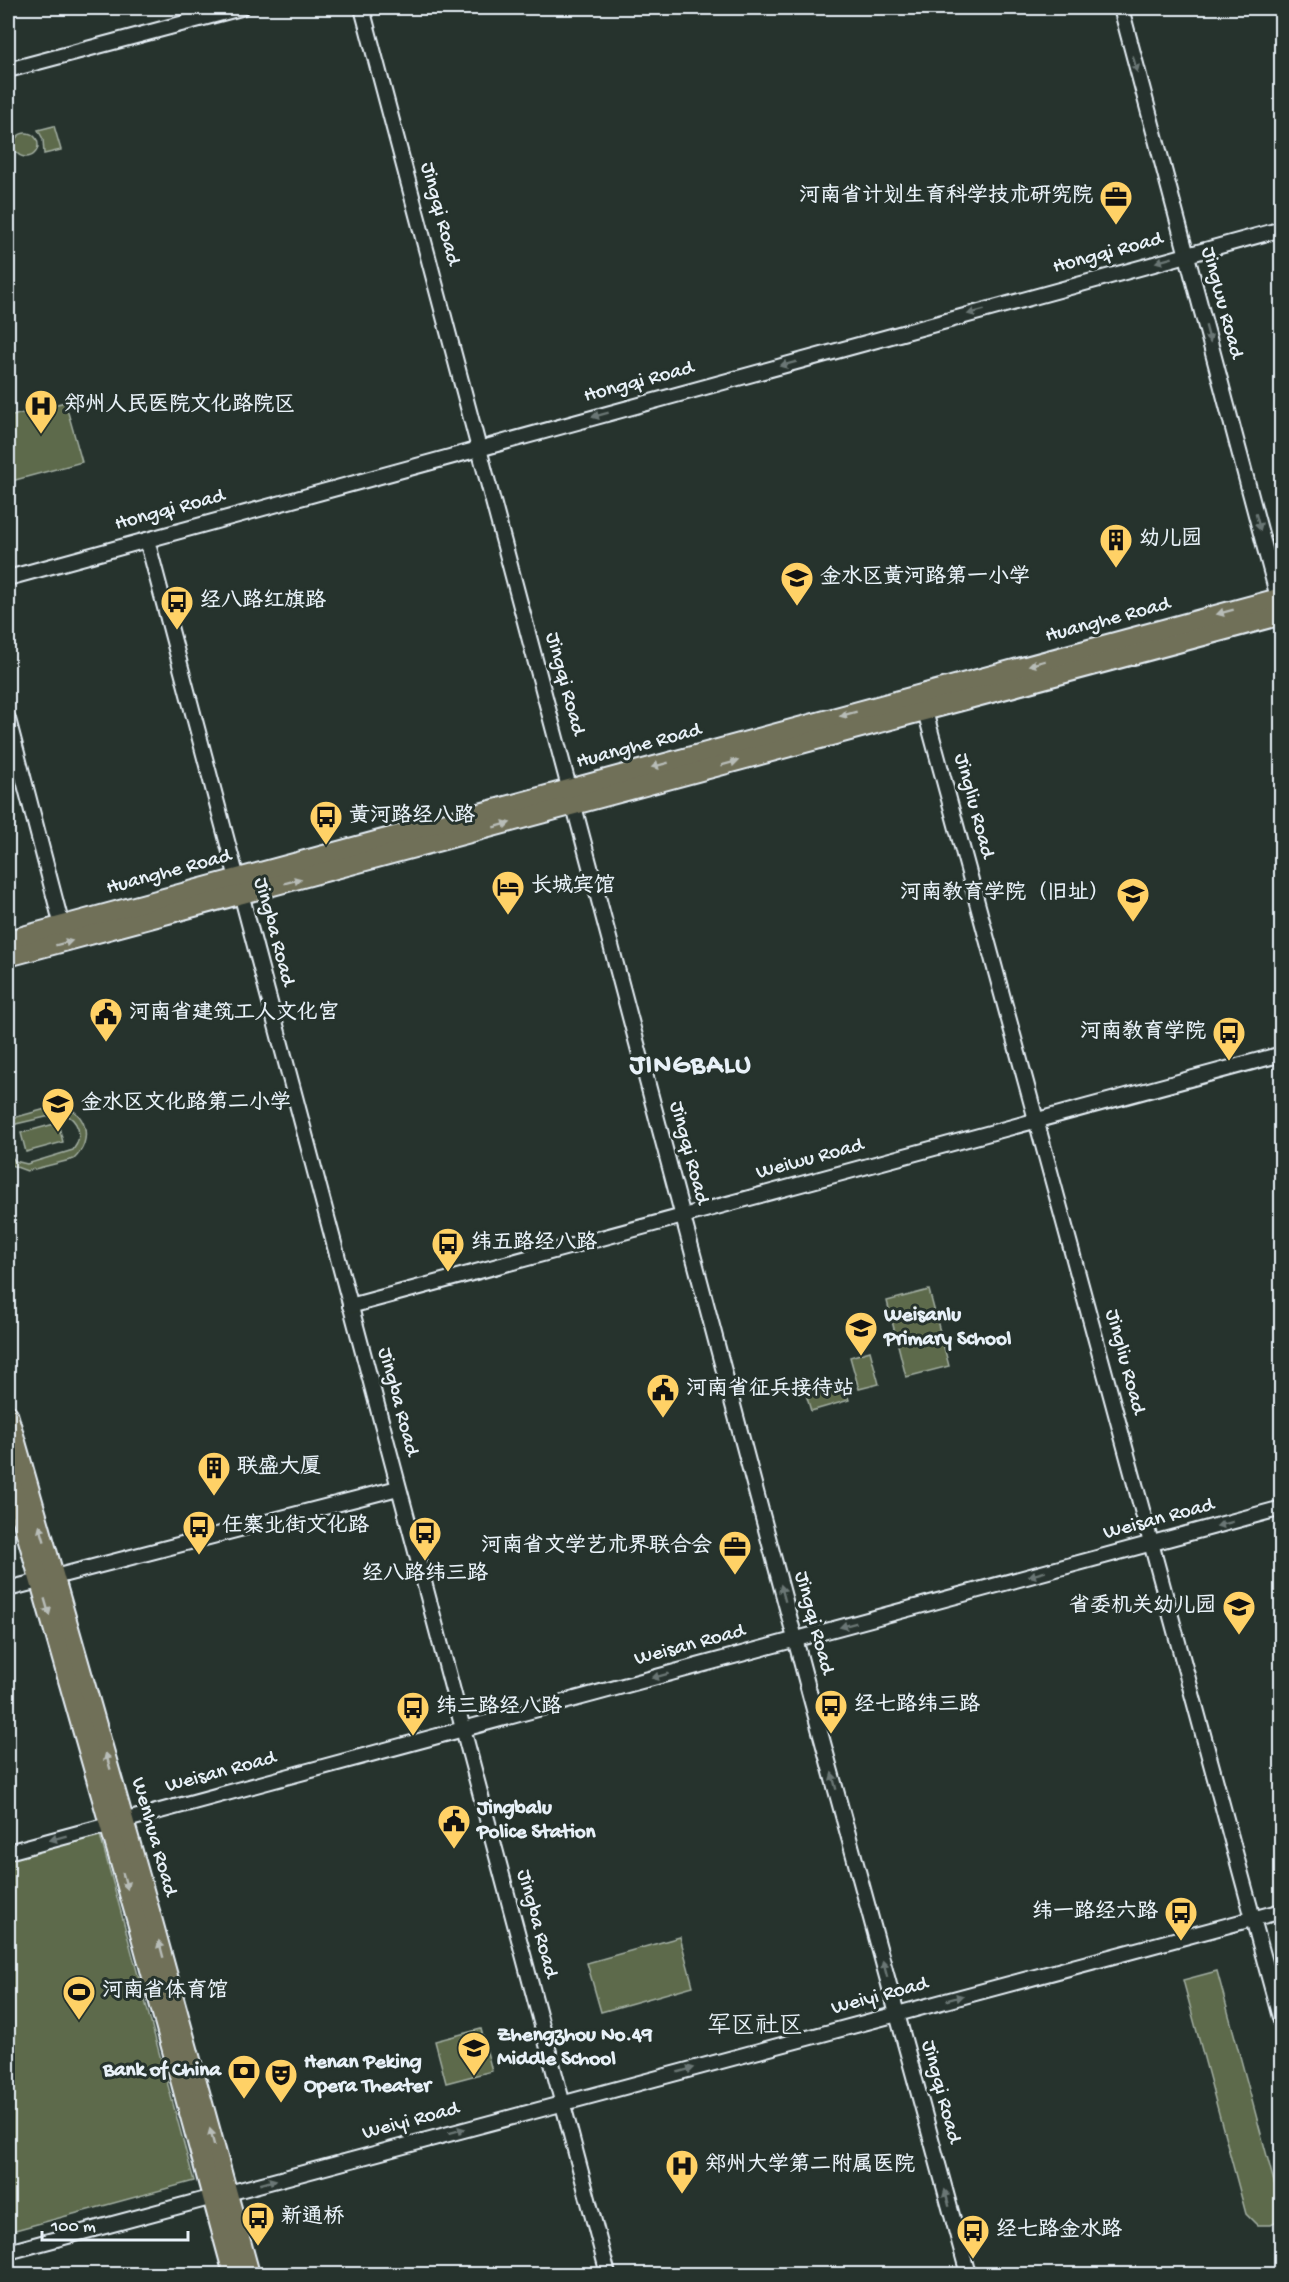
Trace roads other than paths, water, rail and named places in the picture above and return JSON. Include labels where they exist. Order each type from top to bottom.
[{"type":"main road","name":"Huanghe Road","points":[[572,797],[926,711],[1281,605]]},
{"type":"main road","name":"Huanghe Road","points":[[8,957],[239,887],[1281,605]]},
{"type":"main road","name":"Huanghe Road","points":[[8,940],[239,887]]},
{"type":"main road","name":"Wenhua Road","points":[[8,1414],[47,1579],[220,2195],[250,2274]]},
{"type":"main road","name":"Wenhua Road","points":[[8,1470],[47,1579]]},
{"type":"main road","name":"Wenhua Road","points":[[220,2195],[233,2274]]},
{"type":"street","points":[[8,70],[241,8]]},
{"type":"street","name":"Jingqi Road","points":[[362,8],[795,1639],[968,2274]]},
{"type":"street","name":"Jingwu Road","points":[[1120,8],[1281,605]]},
{"type":"street","name":"Hongqi Road","points":[[8,578],[1281,229]]},
{"type":"street","name":"Jingba Road","points":[[147,540],[608,2274]]},
{"type":"street","name":"Jingliu Road","points":[[926,711],[1281,2025]]},
{"type":"street","points":[[8,719],[62,926]]},
{"type":"street","name":"Weiwu Road","points":[[350,1306],[1281,1054]]},
{"type":"street","points":[[8,1589],[398,1488]]},
{"type":"street","name":"Weisan Road","points":[[8,1852],[1281,1508]]},
{"type":"street","name":"Weiyi Road","points":[[8,2252],[1281,1911]]},
{"type":"place","name":"河南省计划生育科学技术研究院","points":[[1116,226]]},
{"type":"place","name":"郑州人民医院文化路院区","points":[[41,435]]},
{"type":"place","name":"幼儿园","points":[[1116,569]]},
{"type":"place","name":"金水区黄河路第一小学","points":[[797,607]]},
{"type":"place","name":"经八路红旗路","points":[[177,631]]},
{"type":"place","name":"黄河路经八路","points":[[326,846]]},
{"type":"place","name":"长城宾馆","points":[[508,916]]},
{"type":"place","name":"河南教育学院（旧址）","points":[[1133,923]]},
{"type":"place","name":"河南省建筑工人文化宫","points":[[106,1043]]},
{"type":"place","name":"河南教育学院","points":[[1229,1062]]},
{"type":"place","name":"金水区文化路第二小学","points":[[58,1133]]},
{"type":"place","name":"纬五路经八路","points":[[448,1273]]},
{"type":"place","name":"Weisanlu Primary School","points":[[861,1357]]},
{"type":"place","name":"河南省征兵接待站","points":[[663,1419]]},
{"type":"place","name":"联盛大厦","points":[[214,1497]]},
{"type":"place","name":"任寨北街文化路","points":[[199,1556]]},
{"type":"place","name":"经八路纬三路","points":[[425,1562]]},
{"type":"place","name":"河南省文学艺术界联合会","points":[[735,1576]]},
{"type":"place","name":"省委机关幼儿园","points":[[1239,1636]]},
{"type":"place","name":"经七路纬三路","points":[[831,1735]]},
{"type":"place","name":"纬三路经八路","points":[[413,1737]]},
{"type":"place","name":"Jingbalu Police Station","points":[[454,1850]]},
{"type":"place","name":"纬一路经六路","points":[[1181,1942]]},
{"type":"place","name":"河南省体育馆","points":[[79,2021]]},
{"type":"place","name":"Zhengzhou No.49 Middle School","points":[[474,2077]]},
{"type":"place","name":"Bank of China","points":[[244,2100]]},
{"type":"place","name":"Henan Peking Opera Theater","points":[[281,2104]]},
{"type":"place","name":"郑州大学第二附属医院","points":[[682,2195]]},
{"type":"place","name":"新通桥","points":[[258,2247]]},
{"type":"place","name":"经七路金水路","points":[[973,2260]]},
{"type":"district","name":"JINGBALU","points":[[691,1067]]},
{"type":"district","name":"军区社区","points":[[755,2027]]}]
